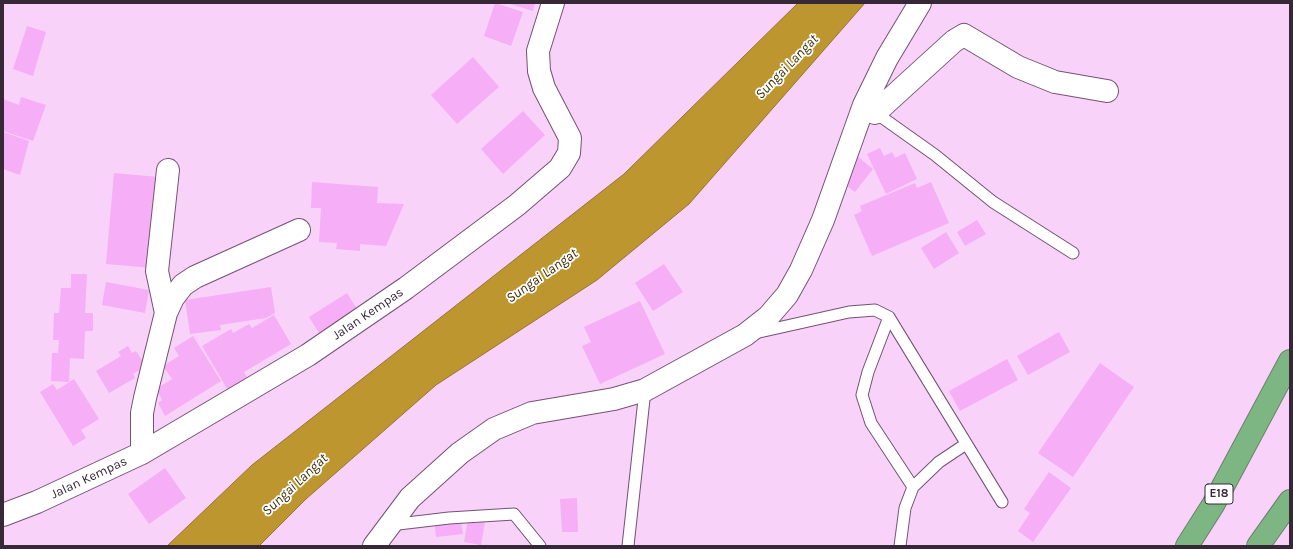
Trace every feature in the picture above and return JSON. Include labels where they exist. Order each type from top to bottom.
[{"type":"highway","name":"E18","points":[[1187,546],[1213,505],[1290,361]]},
{"type":"highway","points":[[1258,546],[1290,501]]},
{"type":"street","name":"Jalan Kempas","points":[[3,515],[37,502],[142,453],[315,350],[406,288],[518,205],[560,168],[569,154],[570,138],[544,88],[539,71],[538,51],[553,3]]},
{"type":"street","points":[[374,546],[410,498],[460,453],[494,429],[532,413],[614,399],[645,390],[745,336],[768,317],[787,295],[801,270],[869,109],[887,58],[920,3]]},
{"type":"street","points":[[869,109],[954,41],[964,35],[1018,67],[1049,79],[1107,92]]},
{"type":"street","points":[[166,312],[157,271],[168,170]]},
{"type":"street","points":[[142,453],[142,413],[166,312],[173,298],[183,285],[196,277],[299,230]]},
{"type":"lane","points":[[869,109],[935,155],[993,202],[1073,253]]},
{"type":"lane","points":[[745,336],[849,312],[875,310],[889,317],[1002,502]]},
{"type":"lane","points":[[889,317],[868,372],[862,395],[871,423],[913,487]]},
{"type":"lane","points":[[628,546],[645,390]]},
{"type":"lane","points":[[900,546],[905,508],[913,487],[939,462],[966,444]]},
{"type":"lane","points":[[390,525],[449,518],[514,514],[540,546]]},
{"type":"water","name":"Sungai Langat","points":[[798,3],[865,3],[689,204],[597,280],[436,385],[306,499],[259,546],[167,546],[252,465],[624,174]]},
{"type":"building","points":[[495,3],[523,12],[511,46],[484,36]]},
{"type":"building","points":[[507,3],[535,3],[533,11]]},
{"type":"building","points":[[27,26],[46,32],[33,76],[13,69]]},
{"type":"building","points":[[473,57],[499,87],[457,124],[431,95]]},
{"type":"building","points":[[21,97],[46,105],[33,141],[3,131],[3,99],[19,105]]},
{"type":"building","points":[[523,111],[545,135],[503,174],[481,149]]},
{"type":"building","points":[[3,132],[29,141],[20,175],[3,169]]},
{"type":"building","points":[[880,148],[884,156],[892,152],[895,158],[905,153],[917,179],[886,194],[867,154]]},
{"type":"building","points":[[858,157],[873,169],[855,192],[839,180]]},
{"type":"building","points":[[114,173],[159,177],[152,268],[106,264]]},
{"type":"building","points":[[312,182],[378,187],[377,203],[404,204],[386,246],[360,244],[360,251],[336,249],[337,243],[319,242],[321,208],[311,208]]},
{"type":"building","points":[[931,182],[949,223],[872,256],[854,215],[862,211],[860,206],[915,183],[917,188]]},
{"type":"building","points":[[977,220],[986,234],[965,246],[957,232]]},
{"type":"building","points":[[946,232],[959,253],[934,269],[921,248]]},
{"type":"building","points":[[664,264],[683,292],[653,311],[635,283]]},
{"type":"building","points":[[71,274],[87,274],[85,313],[93,313],[93,331],[85,331],[84,359],[70,358],[69,382],[51,381],[52,353],[58,353],[59,340],[53,340],[54,313],[59,313],[61,288],[71,288]]},
{"type":"building","points":[[106,282],[149,290],[145,313],[102,305]]},
{"type":"building","points":[[271,287],[275,313],[266,318],[220,325],[221,330],[190,334],[185,300]]},
{"type":"building","points":[[347,293],[357,309],[319,333],[309,317]]},
{"type":"building","points":[[640,301],[665,354],[600,384],[582,346],[591,342],[584,327]]},
{"type":"building","points":[[274,315],[291,344],[244,372],[249,381],[229,392],[202,346],[231,329],[233,333],[249,324],[252,328]]},
{"type":"building","points":[[1059,332],[1070,352],[1028,375],[1017,356]]},
{"type":"building","points":[[193,336],[221,381],[165,416],[158,403],[162,400],[156,389],[172,379],[163,366],[179,356],[174,348]]},
{"type":"building","points":[[128,346],[132,353],[136,351],[146,366],[133,374],[135,378],[109,393],[96,371],[121,356],[118,352]]},
{"type":"building","points":[[1007,359],[1018,380],[960,411],[949,391]]},
{"type":"building","points":[[1100,363],[1134,387],[1073,477],[1038,453]]},
{"type":"building","points":[[74,379],[99,419],[81,430],[86,438],[73,446],[40,392],[53,384],[57,390]]},
{"type":"building","points":[[165,468],[186,498],[149,524],[128,494]]},
{"type":"building","points":[[1049,472],[1071,488],[1033,542],[1018,531],[1030,513],[1024,509]]},
{"type":"building","points":[[577,498],[578,532],[562,532],[560,499]]},
{"type":"building","points":[[469,513],[486,516],[481,545],[464,542]]},
{"type":"building","points":[[460,515],[463,534],[436,537],[434,518]]}]
